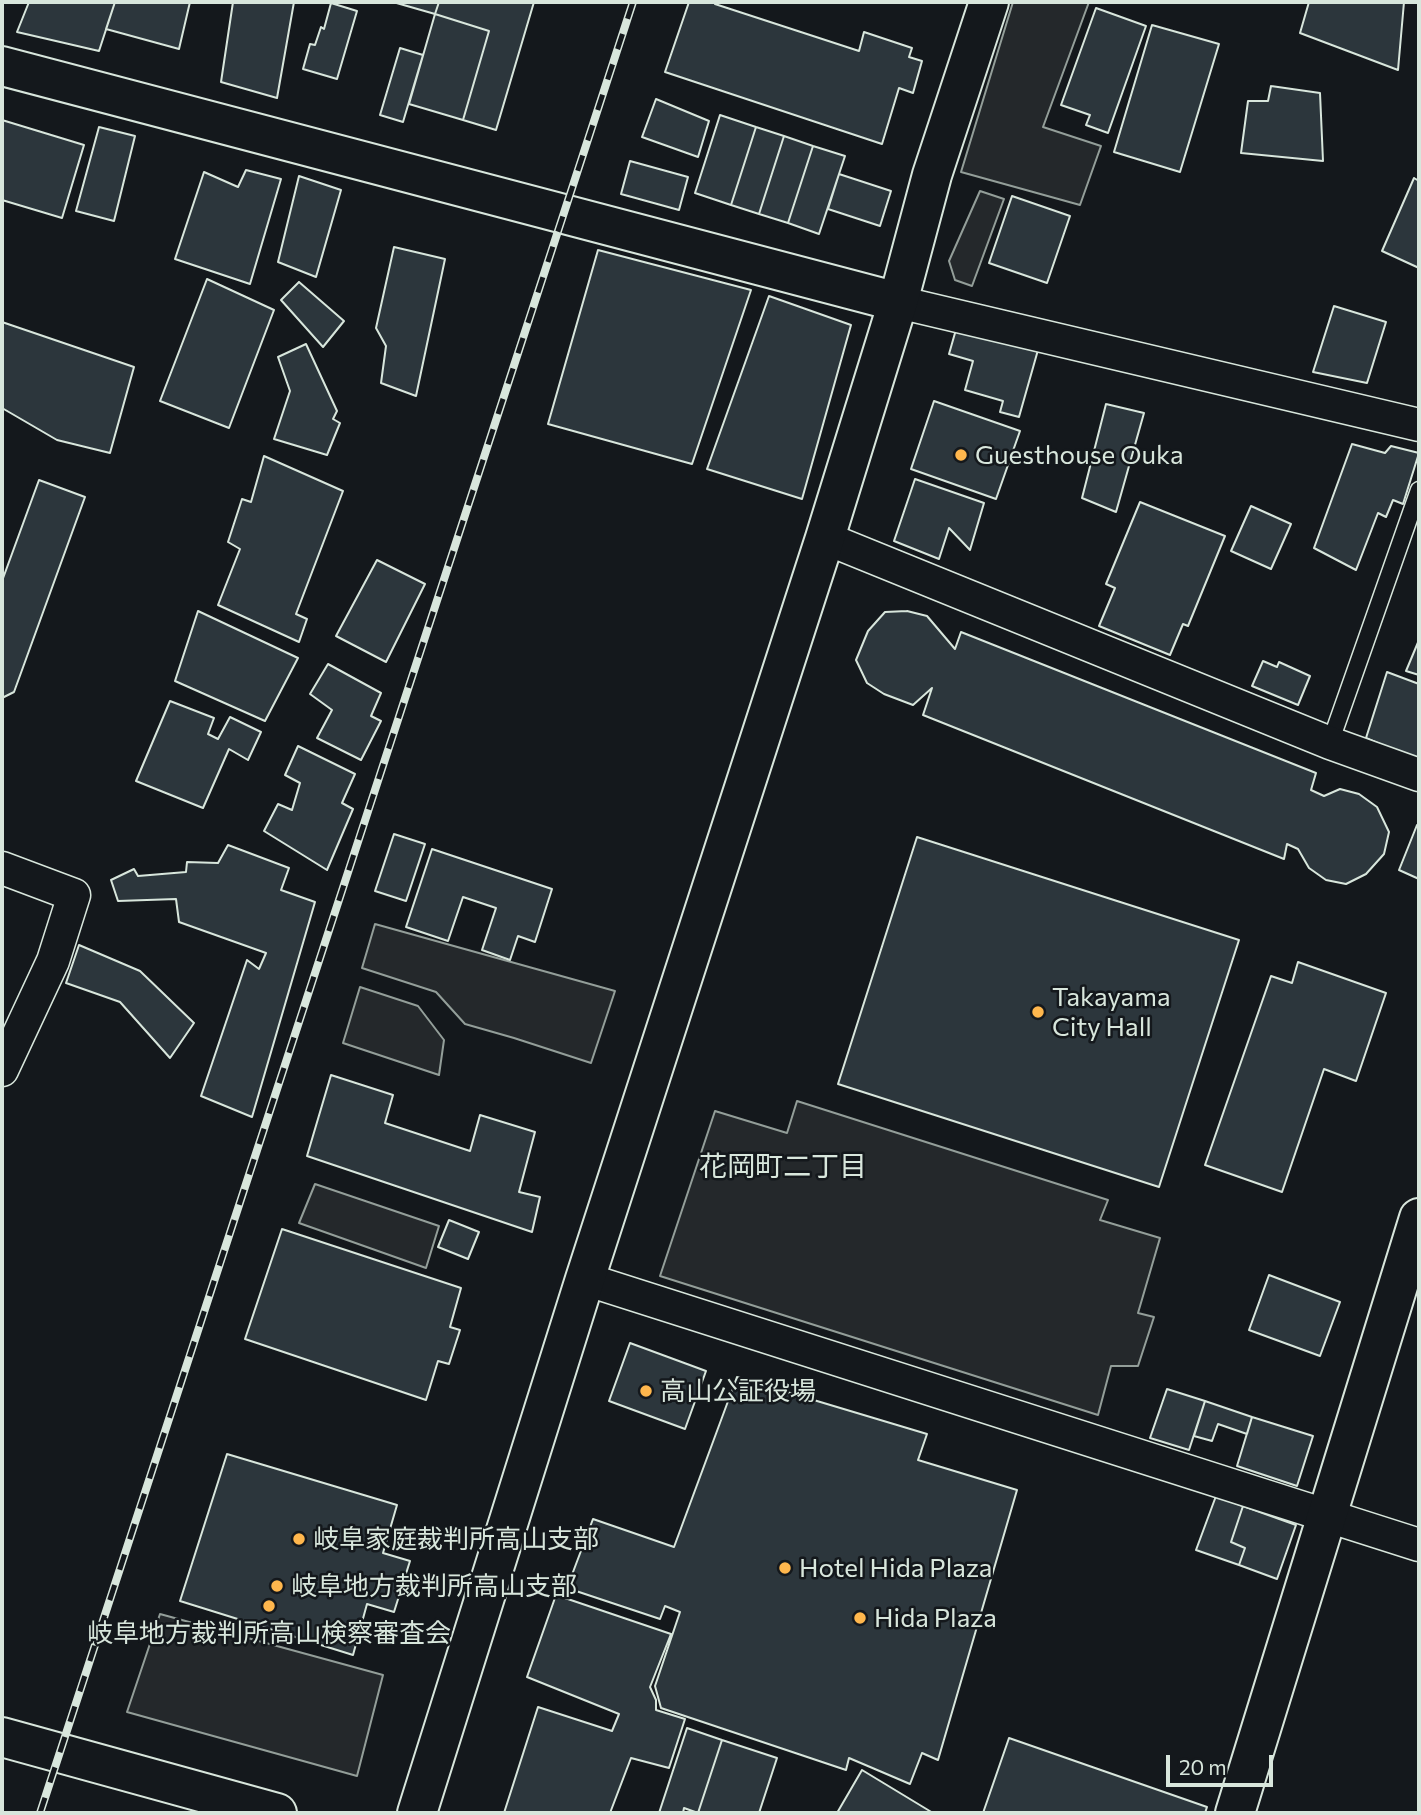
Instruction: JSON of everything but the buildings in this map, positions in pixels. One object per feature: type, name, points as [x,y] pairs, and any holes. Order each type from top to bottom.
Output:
[{"type":"street","points":[[418,1813],[585,1279],[825,538],[898,302],[932,175],[989,2]]},
{"type":"street","points":[[2,66],[898,302],[1419,425]]},
{"type":"street","points":[[825,538],[1331,743],[1419,775]]},
{"type":"street","points":[[2,868],[74,895],[53,961],[2,1070]]},
{"type":"street","points":[[1235,1813],[1419,1218]]},
{"type":"street","points":[[585,1279],[1419,1545]]},
{"type":"street","points":[[2,1737],[277,1813]]},
{"type":"lane","points":[[1331,743],[1419,490]]},
{"type":"shaded area","points":[[1013,2],[1089,2],[1043,127],[1101,146],[1080,205],[961,172]]},
{"type":"shaded area","points":[[980,191],[1004,199],[972,286],[955,280],[949,261]]},
{"type":"shaded area","points":[[375,924],[615,991],[591,1063],[465,1024],[436,992],[362,968]]},
{"type":"shaded area","points":[[360,987],[418,1006],[444,1040],[439,1075],[343,1043]]},
{"type":"shaded area","points":[[797,1101],[1108,1200],[1100,1220],[1160,1238],[1138,1313],[1154,1317],[1138,1366],[1111,1366],[1098,1415],[660,1276],[715,1111],[787,1133]]},
{"type":"shaded area","points":[[315,1184],[439,1226],[426,1268],[299,1223]]},
{"type":"shaded area","points":[[160,1614],[383,1675],[357,1776],[127,1712]]},
{"type":"railway","points":[[40,1813],[633,2]]},
{"type":"place","name":"Guesthouse Ouka","points":[[961,455]]},
{"type":"place","name":"Takayama City Hall","points":[[1038,1012]]},
{"type":"place","name":"高山公証役場","points":[[646,1391]]},
{"type":"place","name":"岐阜家庭裁判所高山支部","points":[[299,1539]]},
{"type":"place","name":"Hotel Hida Plaza","points":[[785,1568]]},
{"type":"place","name":"岐阜地方裁判所高山支部","points":[[277,1586]]},
{"type":"place","name":"岐阜地方裁判所高山検察審査会","points":[[269,1606]]},
{"type":"place","name":"Hida Plaza","points":[[860,1618]]},
{"type":"district","name":"花岡町二丁目","points":[[783,1167]]}]
